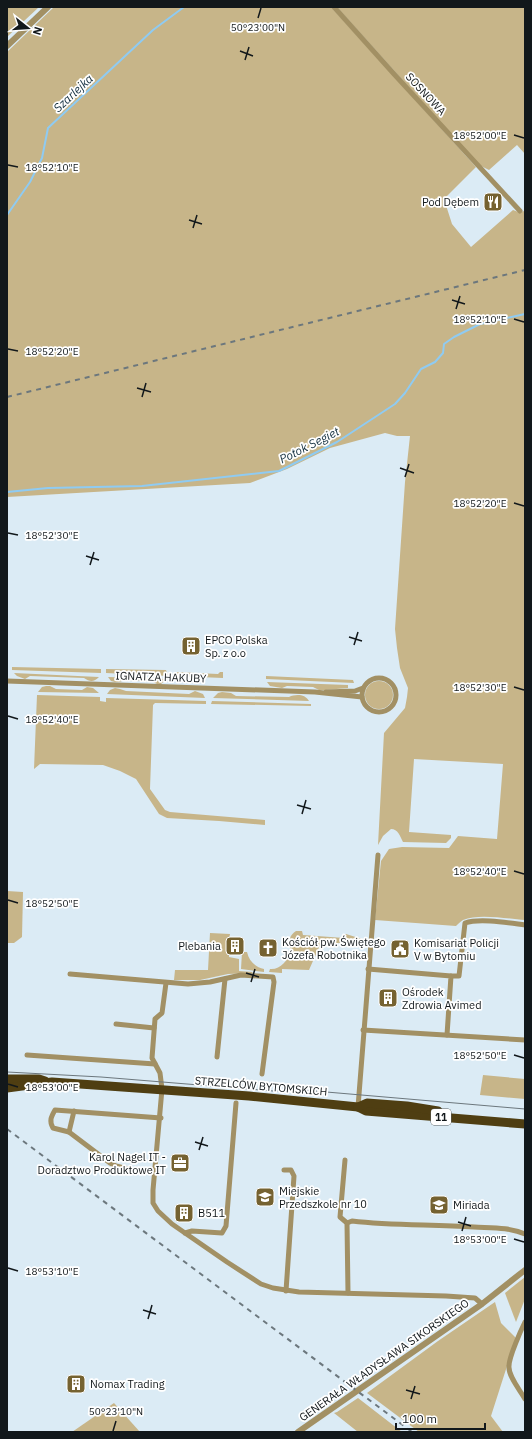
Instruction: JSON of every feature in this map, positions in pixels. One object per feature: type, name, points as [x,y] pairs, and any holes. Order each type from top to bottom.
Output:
[{"type":"highway","name":"11","points":[[7,1079],[39,1079],[52,1082]]},
{"type":"highway","name":"STRZELCÓW BYTOMSKICH","points":[[7,1088],[52,1082],[249,1096],[358,1107],[366,1110],[525,1124]]},
{"type":"highway","name":"STRZELCÓW BYTOMSKICH","points":[[358,1107],[371,1103],[407,1106],[433,1111],[525,1119]]},
{"type":"street","points":[[7,46],[48,7]]},
{"type":"street","name":"SOSNOWA","points":[[334,7],[520,211]]},
{"type":"street","points":[[378,678],[385,678],[392,684],[396,697],[392,706],[387,710],[380,712],[368,709],[362,698],[363,688],[366,683],[372,679],[378,678]]},
{"type":"street","name":"IGNATZA HAKUBY","points":[[7,681],[315,692],[355,690],[363,688]]},
{"type":"street","name":"IGNATZA HAKUBY","points":[[315,692],[362,698]]},
{"type":"street","points":[[358,1107],[364,1012],[378,855]]},
{"type":"street","points":[[368,969],[459,976],[465,923],[470,921],[525,925]]},
{"type":"street","name":"STRZELCÓW BYTOMSKICH","points":[[70,974],[188,984],[210,982],[241,975],[273,977],[274,982],[262,1074]]},
{"type":"street","points":[[447,1035],[451,976]]},
{"type":"street","points":[[218,1057],[225,979]]},
{"type":"street","points":[[166,983],[162,1012],[155,1018],[152,1058],[161,1078],[162,1090],[161,1118],[153,1203],[158,1211],[185,1233],[261,1284],[286,1291],[348,1293],[347,1223],[340,1216],[345,1160]]},
{"type":"street","points":[[116,1024],[154,1028]]},
{"type":"street","points":[[363,1030],[525,1040]]},
{"type":"street","points":[[27,1055],[155,1064]]},
{"type":"street","name":"STRZELCÓW BYTOMSKICH","points":[[185,1233],[192,1231],[222,1233],[226,1226],[236,1103]]},
{"type":"street","points":[[155,1172],[128,1169],[110,1163],[69,1132],[53,1128],[50,1124],[51,1116],[55,1110],[161,1118]]},
{"type":"street","points":[[69,1132],[74,1111]]},
{"type":"street","points":[[284,1170],[291,1170],[294,1176],[286,1291]]},
{"type":"street","points":[[347,1223],[352,1221],[392,1225],[494,1228],[515,1230],[525,1234]]},
{"type":"street","name":"GENERAŁA WŁADYSŁAWA SIKORSKIEGO","points":[[298,1432],[482,1304],[525,1270]]},
{"type":"street","name":"GENERAŁA WŁADYSŁAWA SIKORSKIEGO","points":[[348,1293],[474,1298],[482,1304]]},
{"type":"street","points":[[525,1322],[523,1333],[508,1366],[511,1375],[525,1399]]},
{"type":"shaded area","points":[[7,7],[39,7],[7,37]]},
{"type":"shaded area","points":[[54,7],[331,7],[476,167],[444,199],[452,224],[471,247],[513,210],[521,213],[525,210],[525,920],[477,917],[463,920],[456,926],[375,920],[381,861],[389,849],[402,847],[449,848],[458,836],[497,839],[503,764],[414,759],[409,832],[451,835],[451,838],[446,843],[403,842],[400,835],[391,829],[383,836],[378,845],[384,733],[405,708],[408,688],[400,668],[395,629],[405,482],[410,436],[397,436],[385,433],[330,448],[287,469],[250,483],[7,497],[7,52]]},
{"type":"shaded area","points":[[337,7],[525,7],[525,154],[517,145],[489,170],[479,165]]},
{"type":"shaded area","points":[[12,667],[101,669],[101,673],[12,670]]},
{"type":"shaded area","points":[[106,669],[166,670],[168,676],[106,673]]},
{"type":"shaded area","points":[[175,672],[218,674],[223,672],[223,678],[176,676]]},
{"type":"shaded area","points":[[14,673],[99,677],[92,681],[84,678],[30,676],[25,679]]},
{"type":"shaded area","points":[[266,676],[353,680],[354,683],[266,679]]},
{"type":"shaded area","points":[[108,677],[167,679],[161,684],[157,684],[151,681],[125,680],[115,682],[111,681]]},
{"type":"shaded area","points":[[379,681],[389,685],[393,695],[389,705],[379,709],[369,705],[365,695],[369,685]]},
{"type":"shaded area","points":[[267,682],[348,685],[348,688],[319,690],[313,687],[287,686],[282,688],[270,686]]},
{"type":"shaded area","points":[[46,686],[56,689],[82,690],[87,687],[93,688],[99,693],[38,692],[42,687]]},
{"type":"shaded area","points":[[115,688],[126,691],[189,694],[195,691],[203,694],[205,698],[107,694],[110,690]]},
{"type":"shaded area","points":[[218,693],[231,693],[236,696],[289,697],[300,695],[309,701],[213,698]]},
{"type":"shaded area","points":[[37,695],[100,697],[100,701],[106,702],[106,698],[206,701],[206,704],[155,703],[153,705],[150,789],[165,810],[170,812],[265,820],[265,825],[167,818],[159,814],[136,779],[103,765],[40,764],[34,769]]},
{"type":"shaded area","points":[[212,701],[311,704],[311,706],[211,704]]},
{"type":"shaded area","points":[[7,891],[23,892],[22,937],[14,943],[7,943]]},
{"type":"shaded area","points":[[296,931],[302,931],[303,935],[344,938],[346,934],[365,940],[320,945],[309,970],[282,969],[282,973],[269,972],[270,969],[277,968],[283,964],[289,955],[290,938]]},
{"type":"shaded area","points":[[210,933],[230,934],[229,939],[226,939],[226,944],[228,944],[227,955],[229,955],[229,957],[239,959],[239,971],[253,972],[228,974],[200,980],[174,980],[175,970],[208,970]]},
{"type":"shaded area","points":[[242,952],[247,952],[251,961],[258,967],[264,969],[264,972],[241,969]]},
{"type":"shaded area","points":[[483,1075],[525,1079],[525,1099],[480,1095]]},
{"type":"shaded area","points":[[525,1277],[525,1299],[516,1322],[505,1293]]},
{"type":"shaded area","points":[[495,1302],[501,1323],[516,1338],[491,1416],[503,1432],[419,1432],[367,1393],[438,1341]]},
{"type":"shaded area","points":[[358,1398],[402,1432],[358,1432],[334,1413]]},
{"type":"shaded area","points":[[114,1403],[140,1432],[72,1432]]},
{"type":"waterway","name":"Szarlejka","points":[[7,215],[30,182],[42,158],[48,128],[153,30],[184,7]]},
{"type":"waterway","name":"Potok Segiet","points":[[7,492],[48,488],[142,486],[279,471],[337,442],[395,404],[405,393],[421,369],[435,362],[443,353],[444,344],[454,337],[480,324],[525,314]]},
{"type":"tram line","points":[[7,1072],[101,1077],[273,1091],[303,1090],[525,1109]]},
{"type":"railway","points":[[7,397],[525,270]]},
{"type":"railway","points":[[7,1129],[412,1432]]},
{"type":"place","name":"Pod Dębem","points":[[493,202]]},
{"type":"place","name":"EPCO Polska Sp. z o.o","points":[[191,646]]},
{"type":"place","name":"Plebania","points":[[235,946]]},
{"type":"place","name":"Kościół pw. Świętego Józefa Robotnika","points":[[268,948]]},
{"type":"place","name":"Komisariat Policji V w Bytomiu","points":[[400,949]]},
{"type":"place","name":"Ośrodek Zdrowia Avimed","points":[[388,998]]},
{"type":"place","name":"Karol Nagel IT - Doradztwo Produktowe IT","points":[[180,1163]]},
{"type":"place","name":"Miejskie Przedszkole nr 10","points":[[265,1197]]},
{"type":"place","name":"Miriada","points":[[439,1205]]},
{"type":"place","name":"B511","points":[[184,1213]]},
{"type":"place","name":"Nomax Trading","points":[[76,1384]]}]
